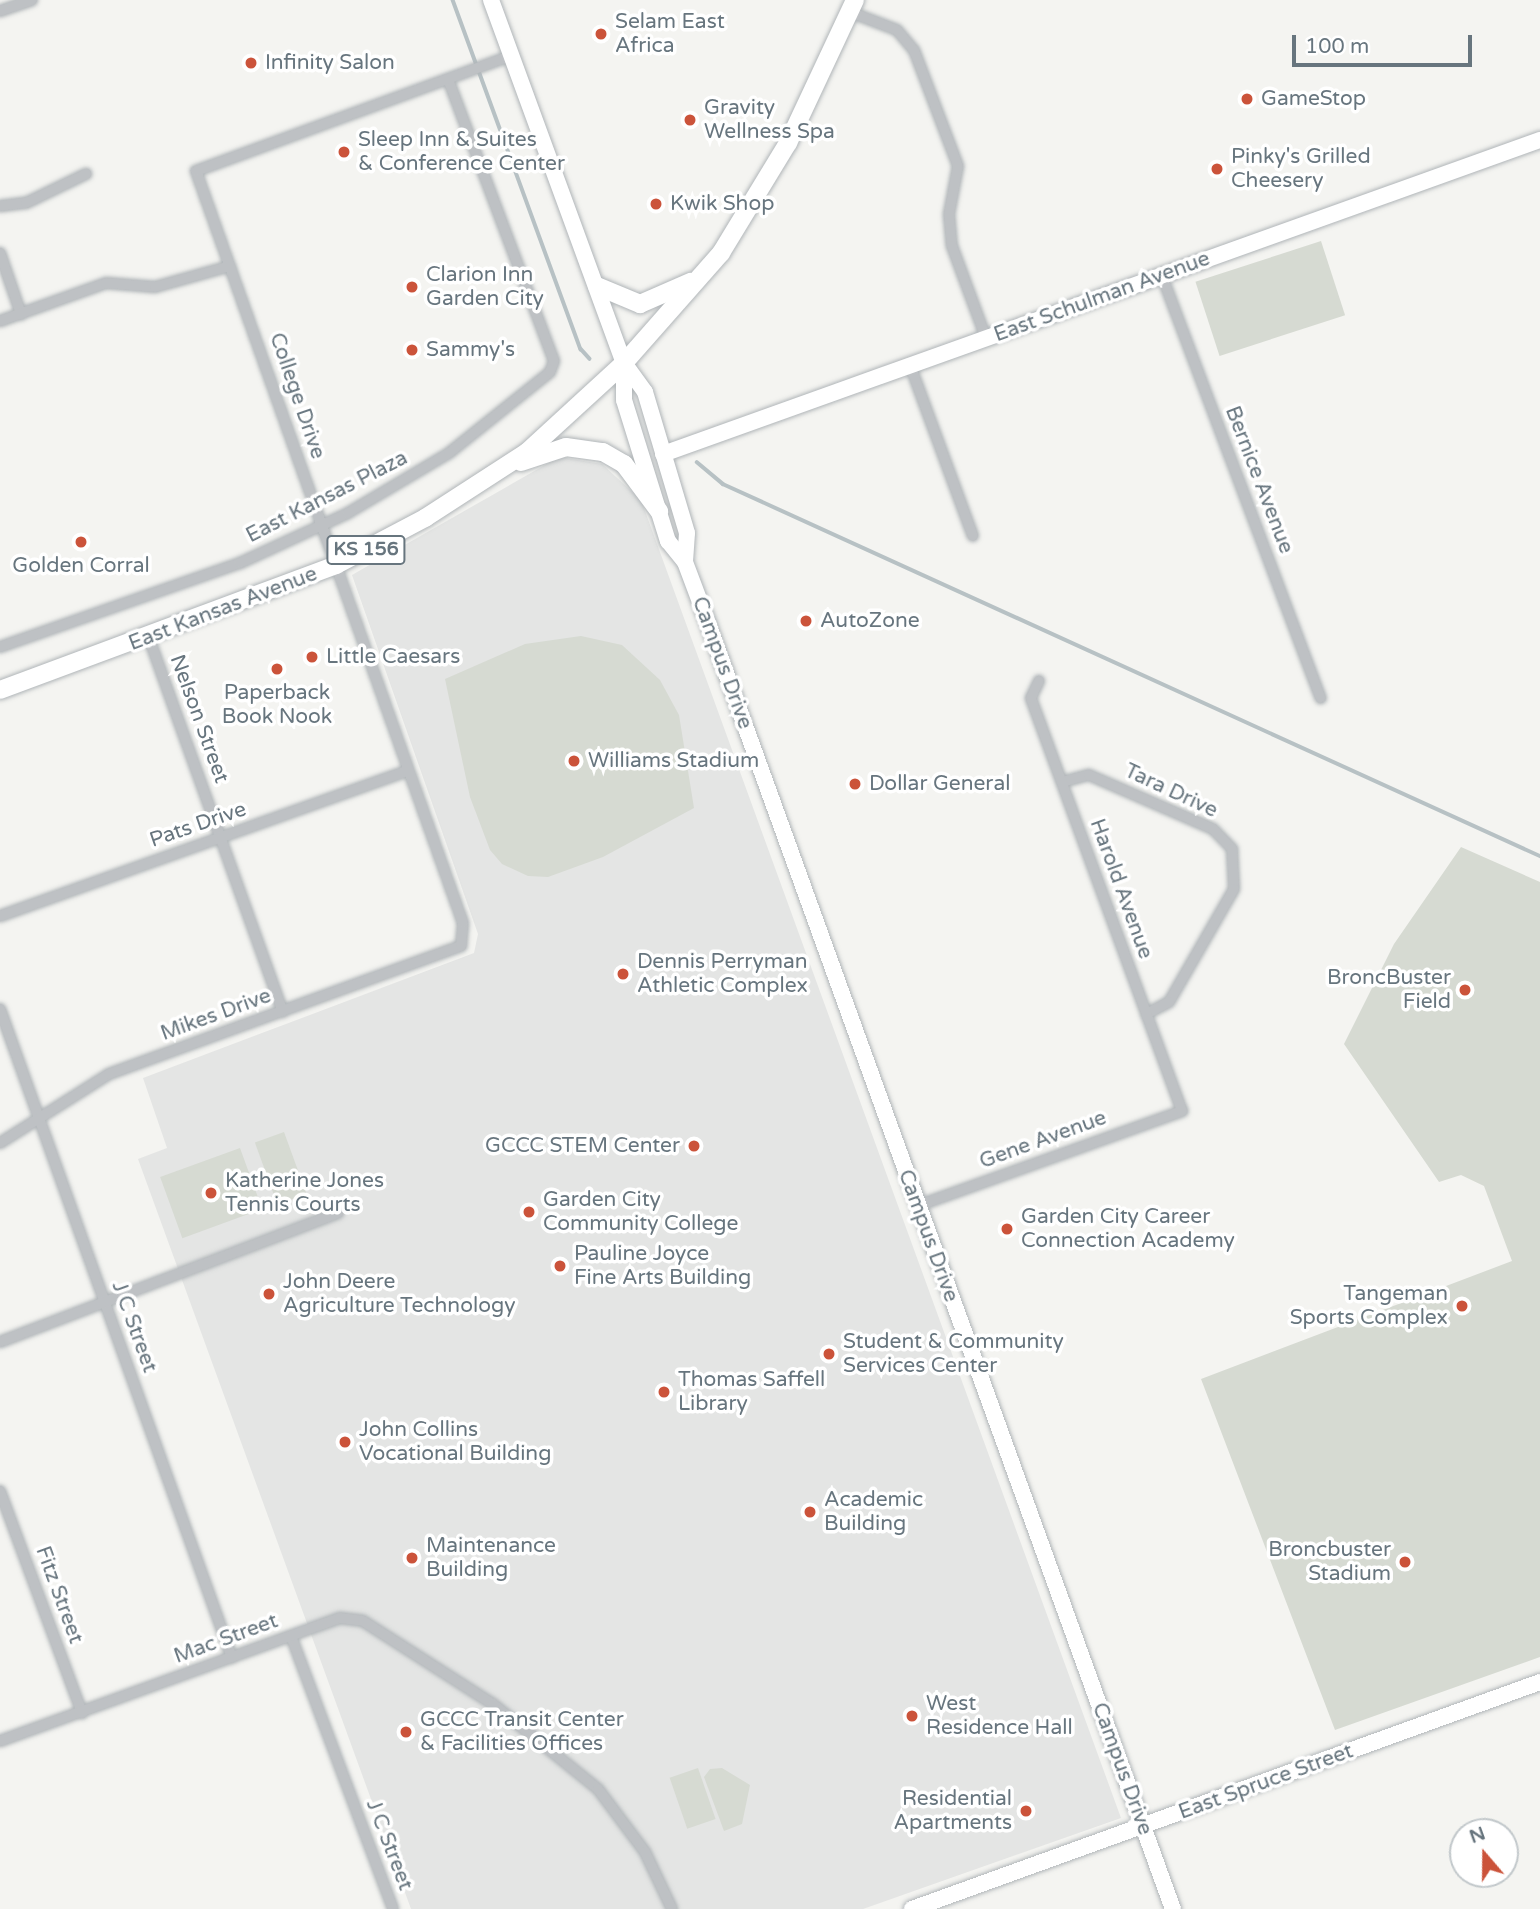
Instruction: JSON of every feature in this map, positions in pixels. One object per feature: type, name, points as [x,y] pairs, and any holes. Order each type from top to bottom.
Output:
[{"type":"main road","name":"Campus Drive","points":[[491,0],[503,59],[597,286],[624,363],[645,392],[687,533],[685,562]]},
{"type":"main road","name":"East Kansas Avenue","points":[[0,690],[149,638],[336,565],[501,469],[624,363],[702,275],[788,143],[852,6]]},
{"type":"main road","name":"East Schulman Avenue","points":[[663,454],[1540,140]]},
{"type":"main road","points":[[597,286],[640,304],[702,275]]},
{"type":"main road","name":"Campus Drive","points":[[624,363],[624,400],[668,541],[685,562],[1173,1909]]},
{"type":"main road","points":[[501,469],[566,447],[603,452],[624,464],[659,511]]},
{"type":"main road","name":"East Spruce Street","points":[[912,1909],[1540,1682]]},
{"type":"street","points":[[0,11],[32,0]]},
{"type":"street","points":[[852,6],[897,30],[914,50],[958,166],[949,214],[951,246],[986,338]]},
{"type":"street","name":"College Drive","points":[[458,949],[465,936],[463,923],[196,171],[503,59]]},
{"type":"street","name":"East Kansas Plaza","points":[[0,647],[240,563],[322,525],[449,453],[520,400],[554,361],[448,79]]},
{"type":"street","points":[[0,206],[26,203],[86,174]]},
{"type":"street","points":[[0,253],[21,314]]},
{"type":"street","points":[[0,321],[106,283],[155,287],[230,266]]},
{"type":"street","name":"Bernice Avenue","points":[[1161,276],[1321,698]]},
{"type":"street","points":[[910,365],[973,536]]},
{"type":"street","name":"Nelson Street","points":[[149,638],[283,1012]]},
{"type":"street","name":"Harold Avenue","points":[[1039,681],[1031,698],[1182,1111]]},
{"type":"street","name":"Pats Drive","points":[[0,916],[408,771]]},
{"type":"street","name":"Tara Drive","points":[[1062,782],[1089,775],[1213,829],[1232,849],[1234,888],[1168,1002],[1146,1014]]},
{"type":"street","name":"Mikes Drive","points":[[0,1143],[108,1074],[458,949]]},
{"type":"street","name":"J C Street","points":[[0,1009],[232,1658]]},
{"type":"street","name":"Gene Avenue","points":[[917,1206],[1182,1111]]},
{"type":"street","points":[[0,1342],[338,1213]]},
{"type":"street","name":"Fitz Street","points":[[0,1491],[82,1713]]},
{"type":"street","name":"Mac Street","points":[[0,1741],[340,1618],[363,1622],[456,1682],[598,1789],[645,1852],[673,1909]]},
{"type":"street","name":"J C Street","points":[[291,1636],[393,1909]]},
{"type":"shaded area","points":[[1321,241],[1345,315],[1220,356],[1195,282]]},
{"type":"shaded area","name":"Garden City Community College","points":[[559,457],[602,464],[641,500],[1121,1818],[863,1909],[411,1909],[138,1159],[167,1148],[143,1078],[474,953],[478,934],[352,575]]},
{"type":"shaded area","name":"Williams Stadium","points":[[581,636],[622,645],[660,680],[679,715],[694,808],[603,857],[548,877],[528,876],[502,864],[490,850],[470,797],[445,679],[525,644]]},
{"type":"shaded area","name":"Tangeman Sports Complex","points":[[1461,847],[1540,882],[1540,1657],[1335,1730],[1201,1379],[1512,1261],[1484,1186],[1461,1175],[1439,1182],[1344,1044],[1394,944]]},
{"type":"shaded area","points":[[284,1132],[307,1194],[277,1205],[255,1143]]},
{"type":"shaded area","name":"Katherine Jones Tennis Courts","points":[[240,1148],[262,1209],[182,1238],[160,1177]]},
{"type":"shaded area","points":[[698,1768],[716,1819],[687,1829],[670,1778]]},
{"type":"shaded area","points":[[722,1768],[750,1785],[742,1824],[724,1831],[704,1777],[710,1769]]},
{"type":"waterway","points":[[453,0],[581,349],[590,359]]},
{"type":"waterway","points":[[697,462],[723,484],[1540,856]]},
{"type":"place","name":"Selam East Africa","points":[[601,34]]},
{"type":"place","name":"Infinity Salon","points":[[251,63]]},
{"type":"place","name":"GameStop","points":[[1247,99]]},
{"type":"place","name":"Gravity Wellness Spa","points":[[690,120]]},
{"type":"place","name":"Sleep Inn & Suites & Conference Center","points":[[344,152]]},
{"type":"place","name":"Pinky's Grilled Cheesery","points":[[1217,169]]},
{"type":"place","name":"Kwik Shop","points":[[656,204]]},
{"type":"place","name":"Clarion Inn Garden City","points":[[412,287]]},
{"type":"place","name":"Sammy's","points":[[412,350]]},
{"type":"place","name":"Golden Corral","points":[[81,542]]},
{"type":"place","name":"AutoZone","points":[[806,621]]},
{"type":"place","name":"Little Caesars","points":[[312,657]]},
{"type":"place","name":"Paperback Book Nook","points":[[277,669]]},
{"type":"place","name":"Williams Stadium","points":[[574,761]]},
{"type":"place","name":"Dollar General","points":[[855,784]]},
{"type":"place","name":"Dennis Perryman Athletic Complex","points":[[623,974]]},
{"type":"place","name":"BroncBuster Field","points":[[1465,990]]},
{"type":"place","name":"GCCC STEM Center","points":[[694,1146]]},
{"type":"place","name":"Katherine Jones Tennis Courts","points":[[211,1193]]},
{"type":"place","name":"Garden City Community College","points":[[529,1212]]},
{"type":"place","name":"Garden City Career Connection Academy","points":[[1007,1229]]},
{"type":"place","name":"Pauline Joyce Fine Arts Building","points":[[560,1266]]},
{"type":"place","name":"John Deere Agriculture Technology","points":[[269,1294]]},
{"type":"place","name":"Tangeman Sports Complex","points":[[1462,1306]]},
{"type":"place","name":"Student & Community Services Center","points":[[829,1354]]},
{"type":"place","name":"Thomas Saffell Library","points":[[664,1392]]},
{"type":"place","name":"John Collins Vocational Building","points":[[345,1442]]},
{"type":"place","name":"Academic Building","points":[[810,1512]]},
{"type":"place","name":"Maintenance Building","points":[[412,1558]]},
{"type":"place","name":"Broncbuster Stadium","points":[[1405,1562]]},
{"type":"place","name":"West Residence Hall","points":[[912,1716]]},
{"type":"place","name":"GCCC Transit Center & Facilities Offices","points":[[406,1732]]},
{"type":"place","name":"Residential Apartments","points":[[1026,1811]]}]
